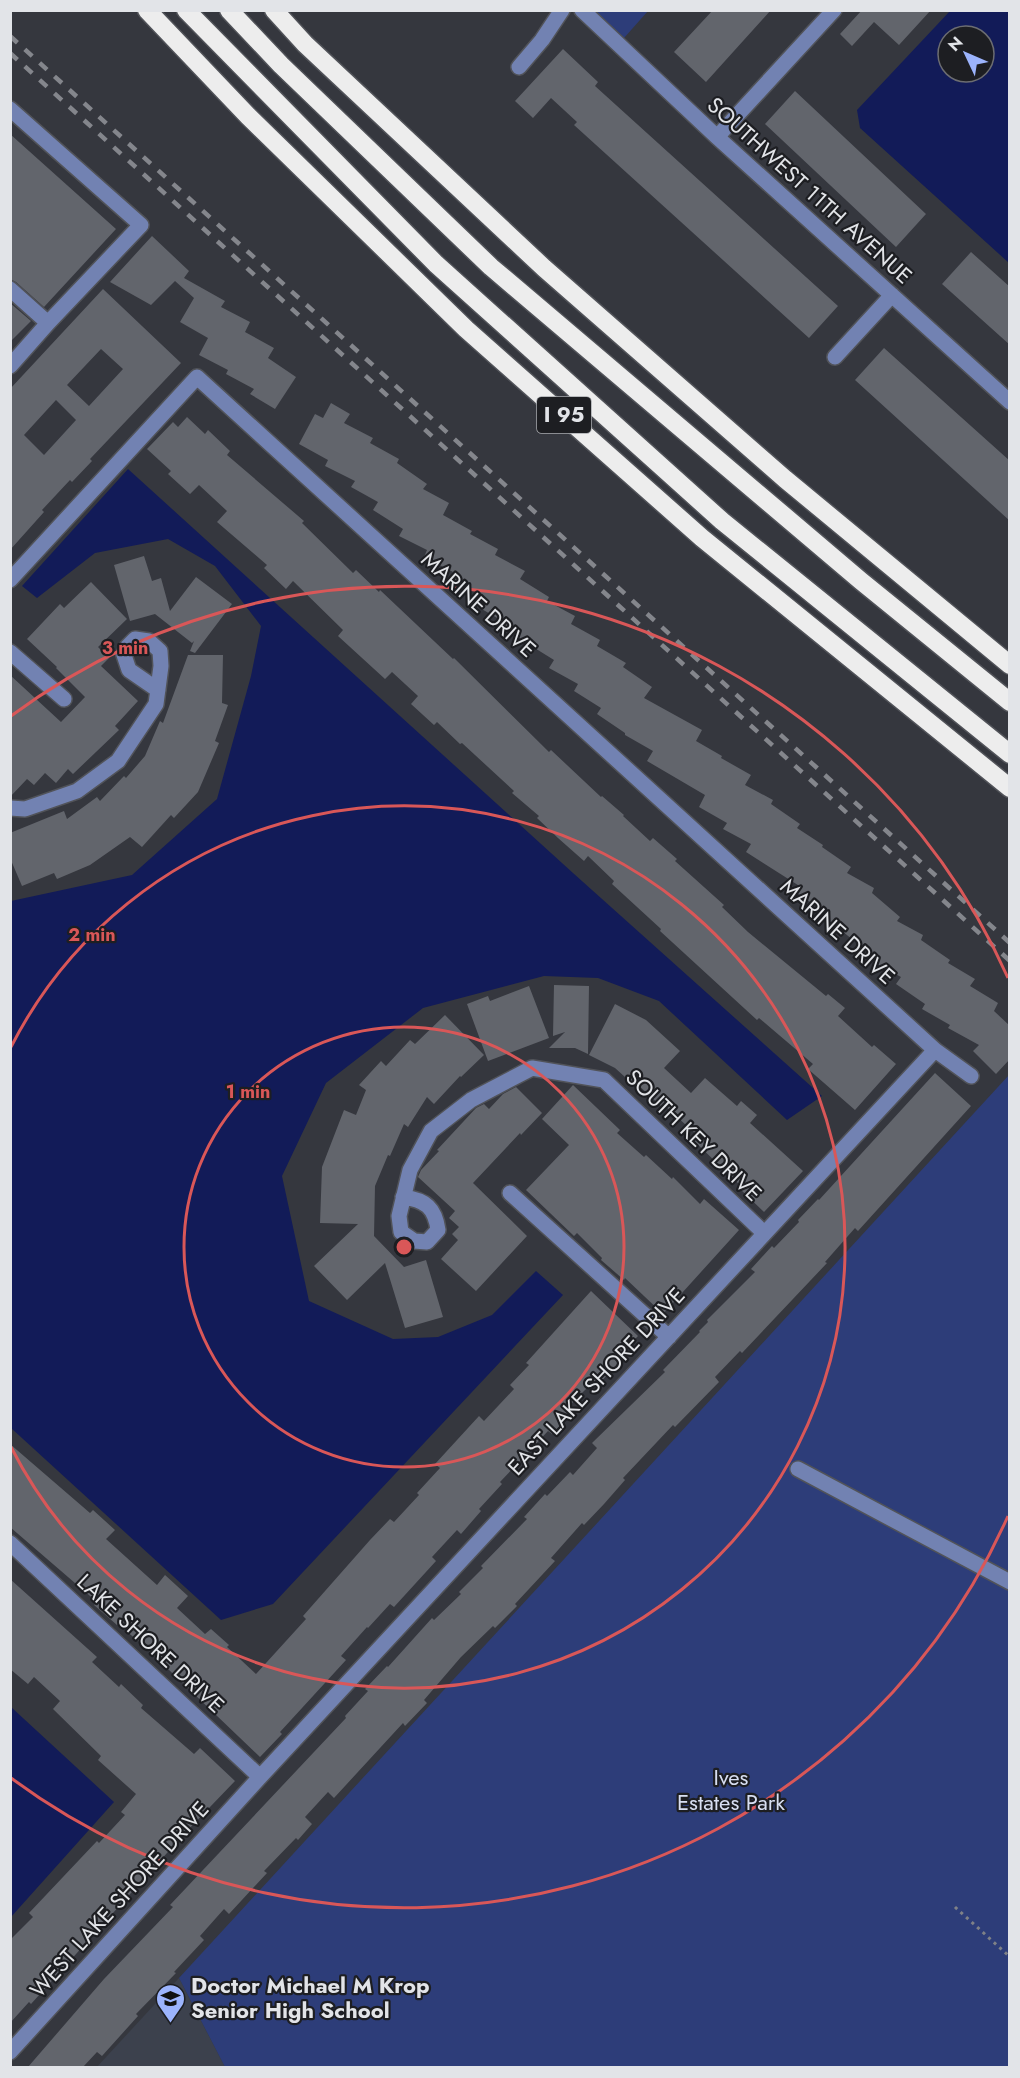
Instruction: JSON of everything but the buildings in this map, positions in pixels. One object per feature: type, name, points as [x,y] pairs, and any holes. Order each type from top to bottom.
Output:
[{"type":"highway","name":"I 95","points":[[147,10],[248,116],[466,329],[702,538],[1010,788]]},
{"type":"highway","points":[[186,10],[436,264],[722,521],[1010,754]]},
{"type":"highway","points":[[229,10],[281,65],[491,267],[861,581],[1010,702]]},
{"type":"highway","points":[[274,10],[314,52],[544,268],[785,479],[1010,665]]},
{"type":"street","points":[[519,67],[542,40],[562,10]]},
{"type":"street","name":"SOUTHWEST 11TH AVENUE","points":[[582,10],[1010,402]]},
{"type":"street","points":[[717,136],[834,10]]},
{"type":"street","points":[[10,109],[141,225],[10,366]]},
{"type":"street","points":[[10,290],[48,323]]},
{"type":"street","points":[[835,357],[892,295]]},
{"type":"street","name":"MARINE DRIVE","points":[[10,580],[196,377],[935,1050]]},
{"type":"street","points":[[10,652],[64,699]]},
{"type":"street","points":[[10,808],[25,809],[77,791],[118,761],[156,704],[158,690]]},
{"type":"street","points":[[935,1050],[971,1077]]},
{"type":"street","name":"EAST LAKE SHORE DRIVE","points":[[260,1777],[669,1337],[763,1232],[935,1050]]},
{"type":"street","name":"SOUTH KEY DRIVE","points":[[403,1197],[410,1170],[431,1131],[471,1100],[532,1068],[604,1080],[763,1232]]},
{"type":"street","points":[[510,1193],[669,1337]]},
{"type":"street","points":[[798,1469],[1010,1582]]},
{"type":"street","name":"LAKE SHORE DRIVE","points":[[10,1543],[260,1777]]},
{"type":"street","name":"WEST LAKE SHORE DRIVE","points":[[10,2052],[260,1777]]},
{"type":"path","points":[[955,1907],[1010,1957]]},
{"type":"shaded area","points":[[950,11],[1009,11],[1009,263],[860,128],[857,110],[936,26],[936,84],[996,84],[996,24],[938,24]]},
{"type":"shaded area","points":[[128,469],[822,1096],[787,1120],[659,1001],[598,978],[544,976],[423,1008],[326,1083],[282,1176],[309,1301],[393,1339],[438,1337],[492,1315],[536,1271],[563,1295],[273,1604],[221,1620],[11,1428],[11,901],[132,875],[217,799],[251,676],[261,626],[215,566],[168,539],[95,553],[37,598],[22,586]]},
{"type":"shaded area","points":[[11,1707],[114,1802],[11,1917]]},
{"type":"shaded area","name":"Doctor Michael M Krop Senior High School","points":[[179,1978],[225,2067],[96,2068]]},
{"type":"green space","points":[[595,11],[648,11],[624,38]]},
{"type":"green space","name":"Ives Estates Park","points":[[1009,1075],[1009,2067],[225,2067],[179,1978]]},
{"type":"railway","points":[[10,36],[1010,943]]},
{"type":"railway","points":[[10,53],[1010,961]]},
{"type":"place","name":"Doctor Michael M Krop Senior High School","points":[[170,2024]]}]
